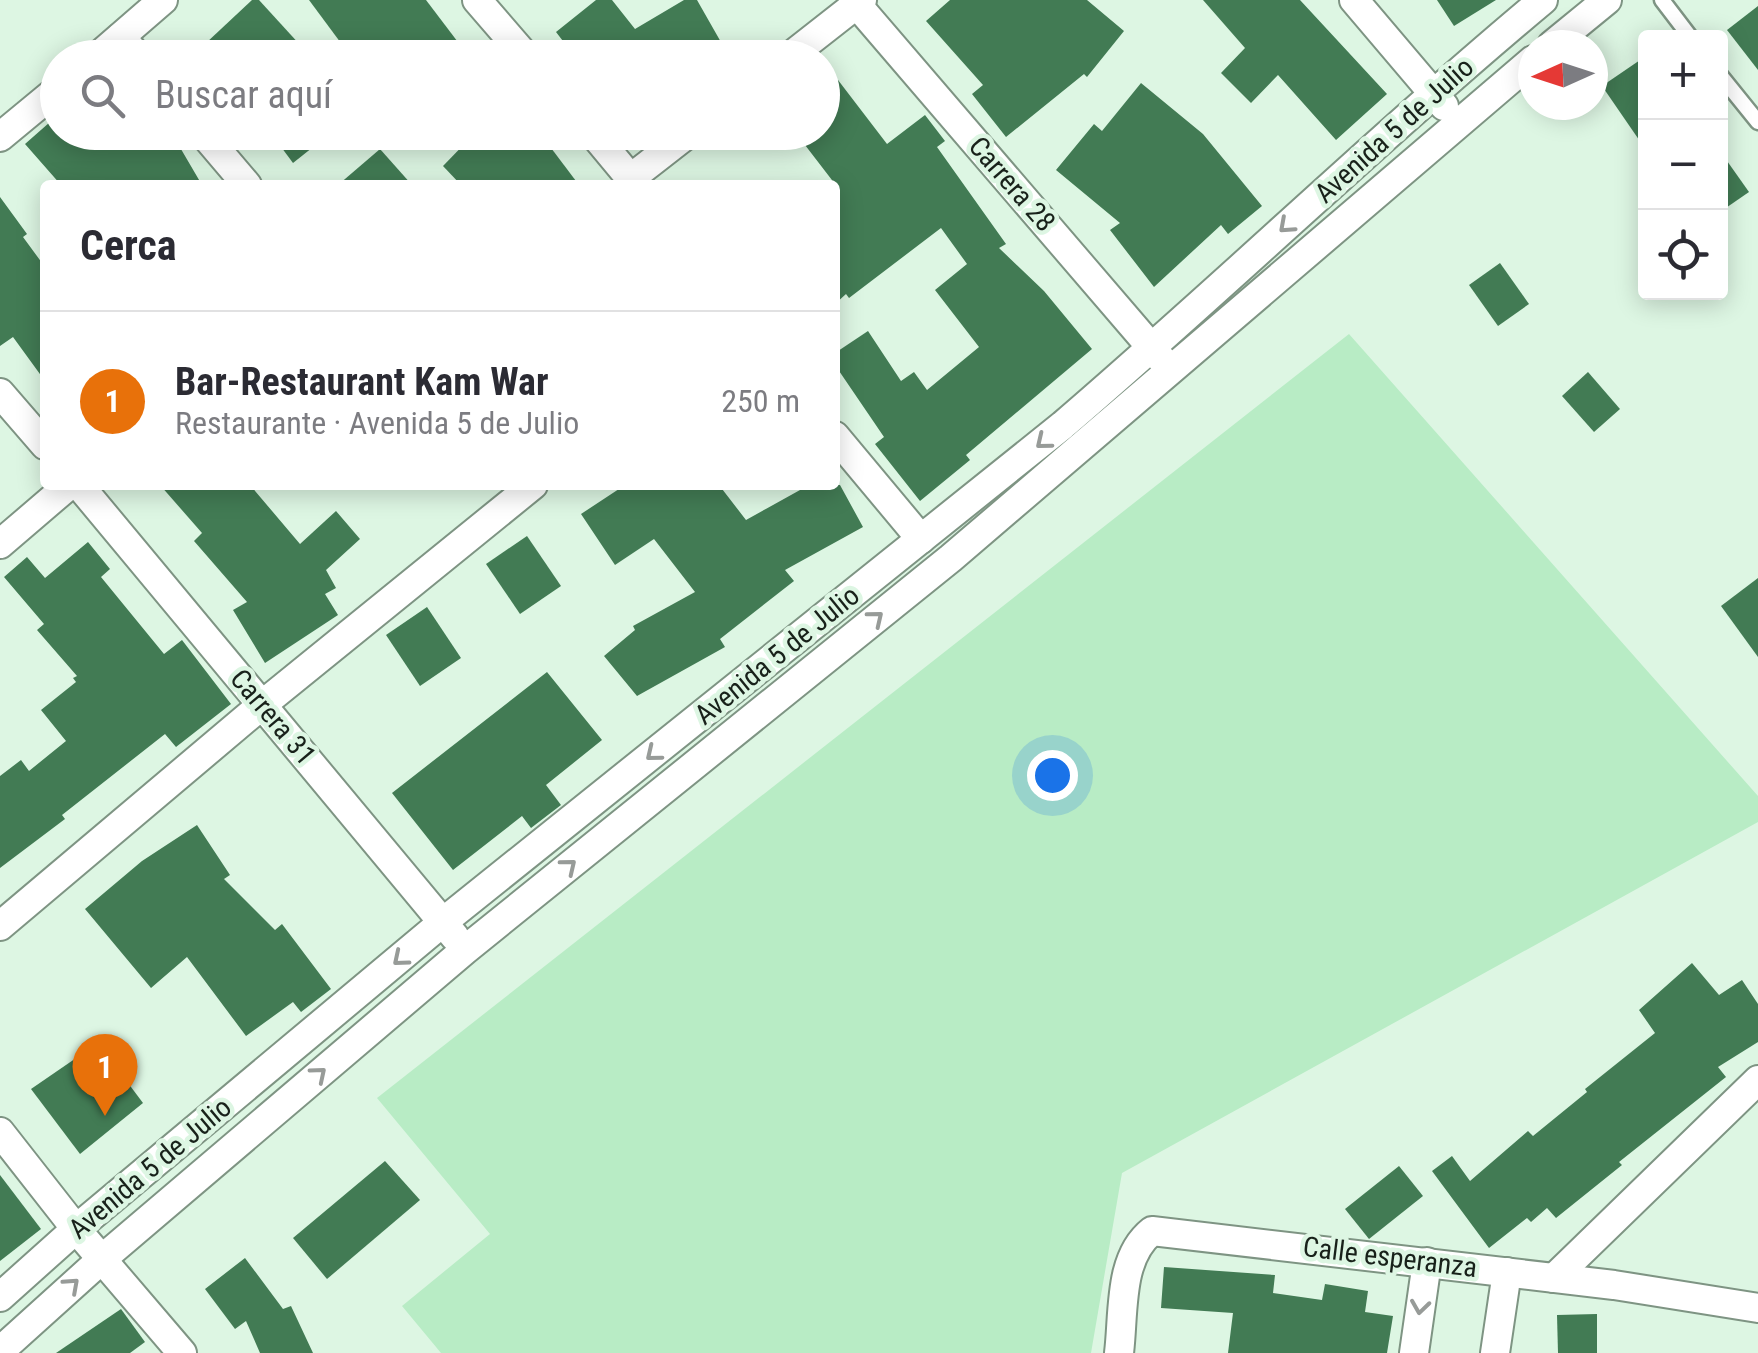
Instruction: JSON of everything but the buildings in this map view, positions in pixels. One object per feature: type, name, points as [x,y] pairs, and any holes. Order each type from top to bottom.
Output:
[{"type":"street","points":[[135,40],[162,0]]},
{"type":"street","points":[[477,0],[511,40]]},
{"type":"street","points":[[1354,0],[1434,92],[1456,124]]},
{"type":"street","name":"Avenida 5 de Julio","points":[[0,1351],[102,1259],[466,950],[951,558],[1434,92],[1543,0]]},
{"type":"street","points":[[1570,30],[1607,0]]},
{"type":"street","points":[[810,40],[858,2]]},
{"type":"street","name":"Carrera 28","points":[[858,2],[1161,359]]},
{"type":"street","name":"Avenida 5 de Julio","points":[[0,1297],[444,922],[921,539],[1161,359],[1518,72]]},
{"type":"street","points":[[0,138],[40,104]]},
{"type":"street","points":[[217,150],[243,180]]},
{"type":"street","points":[[607,150],[632,180]]},
{"type":"street","points":[[636,180],[670,150]]},
{"type":"street","points":[[0,393],[40,440]]},
{"type":"street","points":[[840,442],[921,539]]},
{"type":"street","points":[[0,544],[63,490]]},
{"type":"street","name":"Carrera 31","points":[[83,490],[466,950]]},
{"type":"street","points":[[0,926],[516,490]]},
{"type":"street","points":[[796,639],[820,664]]},
{"type":"street","points":[[1554,1278],[1758,1080]]},
{"type":"street","points":[[0,1132],[182,1353]]},
{"type":"street","name":"Calle esperanza","points":[[1119,1353],[1130,1260],[1137,1243],[1152,1231],[1507,1272],[1758,1308]]},
{"type":"street","points":[[1414,1353],[1427,1262]]},
{"type":"street","points":[[1496,1353],[1507,1272]]},
{"type":"lane","points":[[1662,0],[1685,30]]},
{"type":"lane","points":[[1728,84],[1758,122]]},
{"type":"green space","points":[[1349,334],[1758,796],[1758,822],[1122,1173],[1091,1353],[441,1353],[402,1306],[490,1234],[377,1098]]},
{"type":"place","name":"Bar-Restaurant Kam War","points":[[105,1116]]}]
